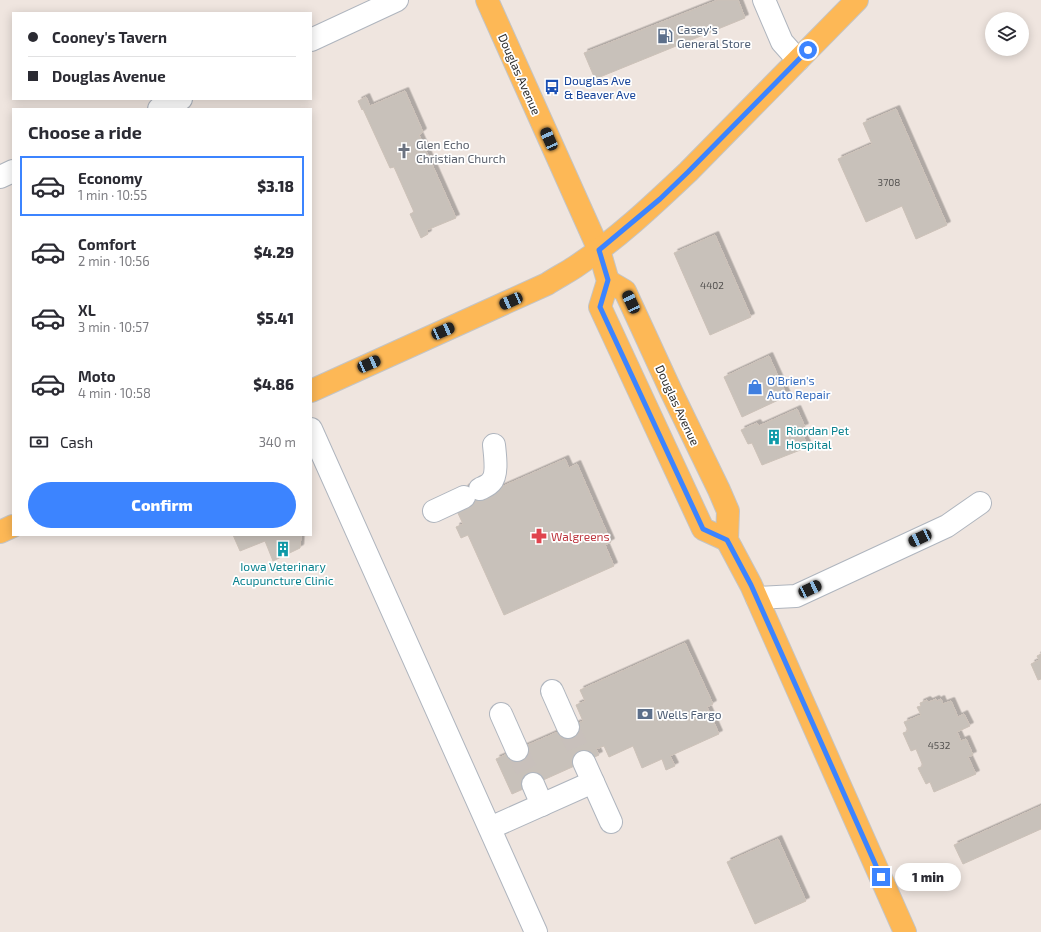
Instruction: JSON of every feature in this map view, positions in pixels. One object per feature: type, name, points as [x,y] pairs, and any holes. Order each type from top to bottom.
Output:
[{"type":"main road","name":"Douglas Avenue","points":[[487,0],[599,250],[608,280],[625,291],[670,390],[719,490],[728,511],[727,540]]},
{"type":"main road","points":[[312,391],[547,284],[599,250],[671,188],[856,0]]},
{"type":"main road","points":[[608,280],[600,307],[703,529],[727,540],[751,585],[905,932]]},
{"type":"main road","points":[[0,532],[12,526]]},
{"type":"street","points":[[312,40],[397,0]]},
{"type":"street","points":[[764,0],[782,42],[798,60]]},
{"type":"street","points":[[161,108],[179,100]]},
{"type":"street","points":[[0,177],[12,171]]},
{"type":"street","points":[[312,431],[536,932]]},
{"type":"street","points":[[434,511],[492,482],[495,474],[496,459],[494,445]]},
{"type":"street","points":[[757,598],[796,596],[948,526],[980,503]]},
{"type":"street","points":[[552,691],[568,727]]},
{"type":"street","points":[[501,714],[517,750]]},
{"type":"street","points":[[584,762],[611,822]]},
{"type":"street","points":[[490,828],[593,782]]},
{"type":"street","points":[[533,784],[542,805]]},
{"type":"building","name":"Casey's General Store","points":[[718,0],[738,0],[745,18],[595,79],[584,53]]},
{"type":"building","name":"Glen Echo Christian Church","points":[[405,91],[423,132],[419,135],[456,218],[427,230],[428,234],[421,238],[410,214],[414,212],[394,167],[390,168],[358,101],[366,97],[370,106]]},
{"type":"building","points":[[896,109],[947,225],[916,239],[902,206],[866,222],[838,159],[872,144],[863,123]]},
{"type":"building","points":[[715,235],[751,317],[710,335],[674,253]]},
{"type":"building","name":"O'Brien's Auto Repair","points":[[769,356],[787,396],[742,417],[724,377]]},
{"type":"building","name":"Riordan Pet Hospital","points":[[797,409],[805,427],[800,429],[808,447],[762,465],[752,443],[748,444],[741,430],[757,423],[759,426]]},
{"type":"building","name":"Walgreens","points":[[565,459],[569,468],[577,464],[611,542],[605,545],[614,566],[504,615],[468,535],[461,538],[456,527],[463,524],[456,509],[465,488],[473,485],[483,495]]},
{"type":"building","name":"Iowa Veterinary Acupuncture Clinic","points":[[233,536],[301,536],[300,548],[273,561],[265,541],[240,551]]},
{"type":"building","name":"Wells Fargo","points":[[685,643],[713,704],[707,707],[719,734],[670,756],[675,766],[666,770],[662,759],[642,768],[633,746],[609,757],[604,746],[596,749],[599,755],[512,794],[496,759],[583,721],[576,705],[585,701],[580,690]]},
{"type":"building","points":[[1041,654],[1041,679],[1038,680],[1031,664],[1039,660],[1037,656]]},
{"type":"building","points":[[936,699],[937,701],[941,699],[943,704],[951,701],[958,717],[964,714],[970,726],[957,732],[961,741],[966,739],[973,755],[968,757],[976,774],[934,792],[930,782],[926,784],[918,768],[923,766],[916,749],[911,751],[903,733],[908,731],[904,722],[921,715],[917,707],[921,706],[920,703],[927,700],[929,702]]},
{"type":"building","points":[[1041,806],[1041,829],[963,864],[954,845]]},
{"type":"building","points":[[778,839],[806,901],[755,924],[727,862]]},
{"type":"tunnel","points":[[568,727],[584,762]]},
{"type":"tunnel","points":[[517,750],[533,784]]},
{"type":"place","name":"Casey's General Store","points":[[665,36]]},
{"type":"place","name":"Douglas Ave & Beaver Ave","points":[[552,87]]},
{"type":"place","name":"Glen Echo Christian Church","points":[[404,151]]},
{"type":"place","name":"O'Brien's Auto Repair","points":[[755,387]]},
{"type":"place","name":"Riordan Pet Hospital","points":[[774,437]]},
{"type":"place","name":"Walgreens","points":[[539,536]]},
{"type":"place","name":"Iowa Veterinary Acupuncture Clinic","points":[[283,549]]},
{"type":"place","name":"Wells Fargo","points":[[645,714]]},
{"type":"route","points":[[808,50],[660,199],[599,250],[608,280],[600,307],[703,529],[727,540],[751,585],[881,877]]}]
